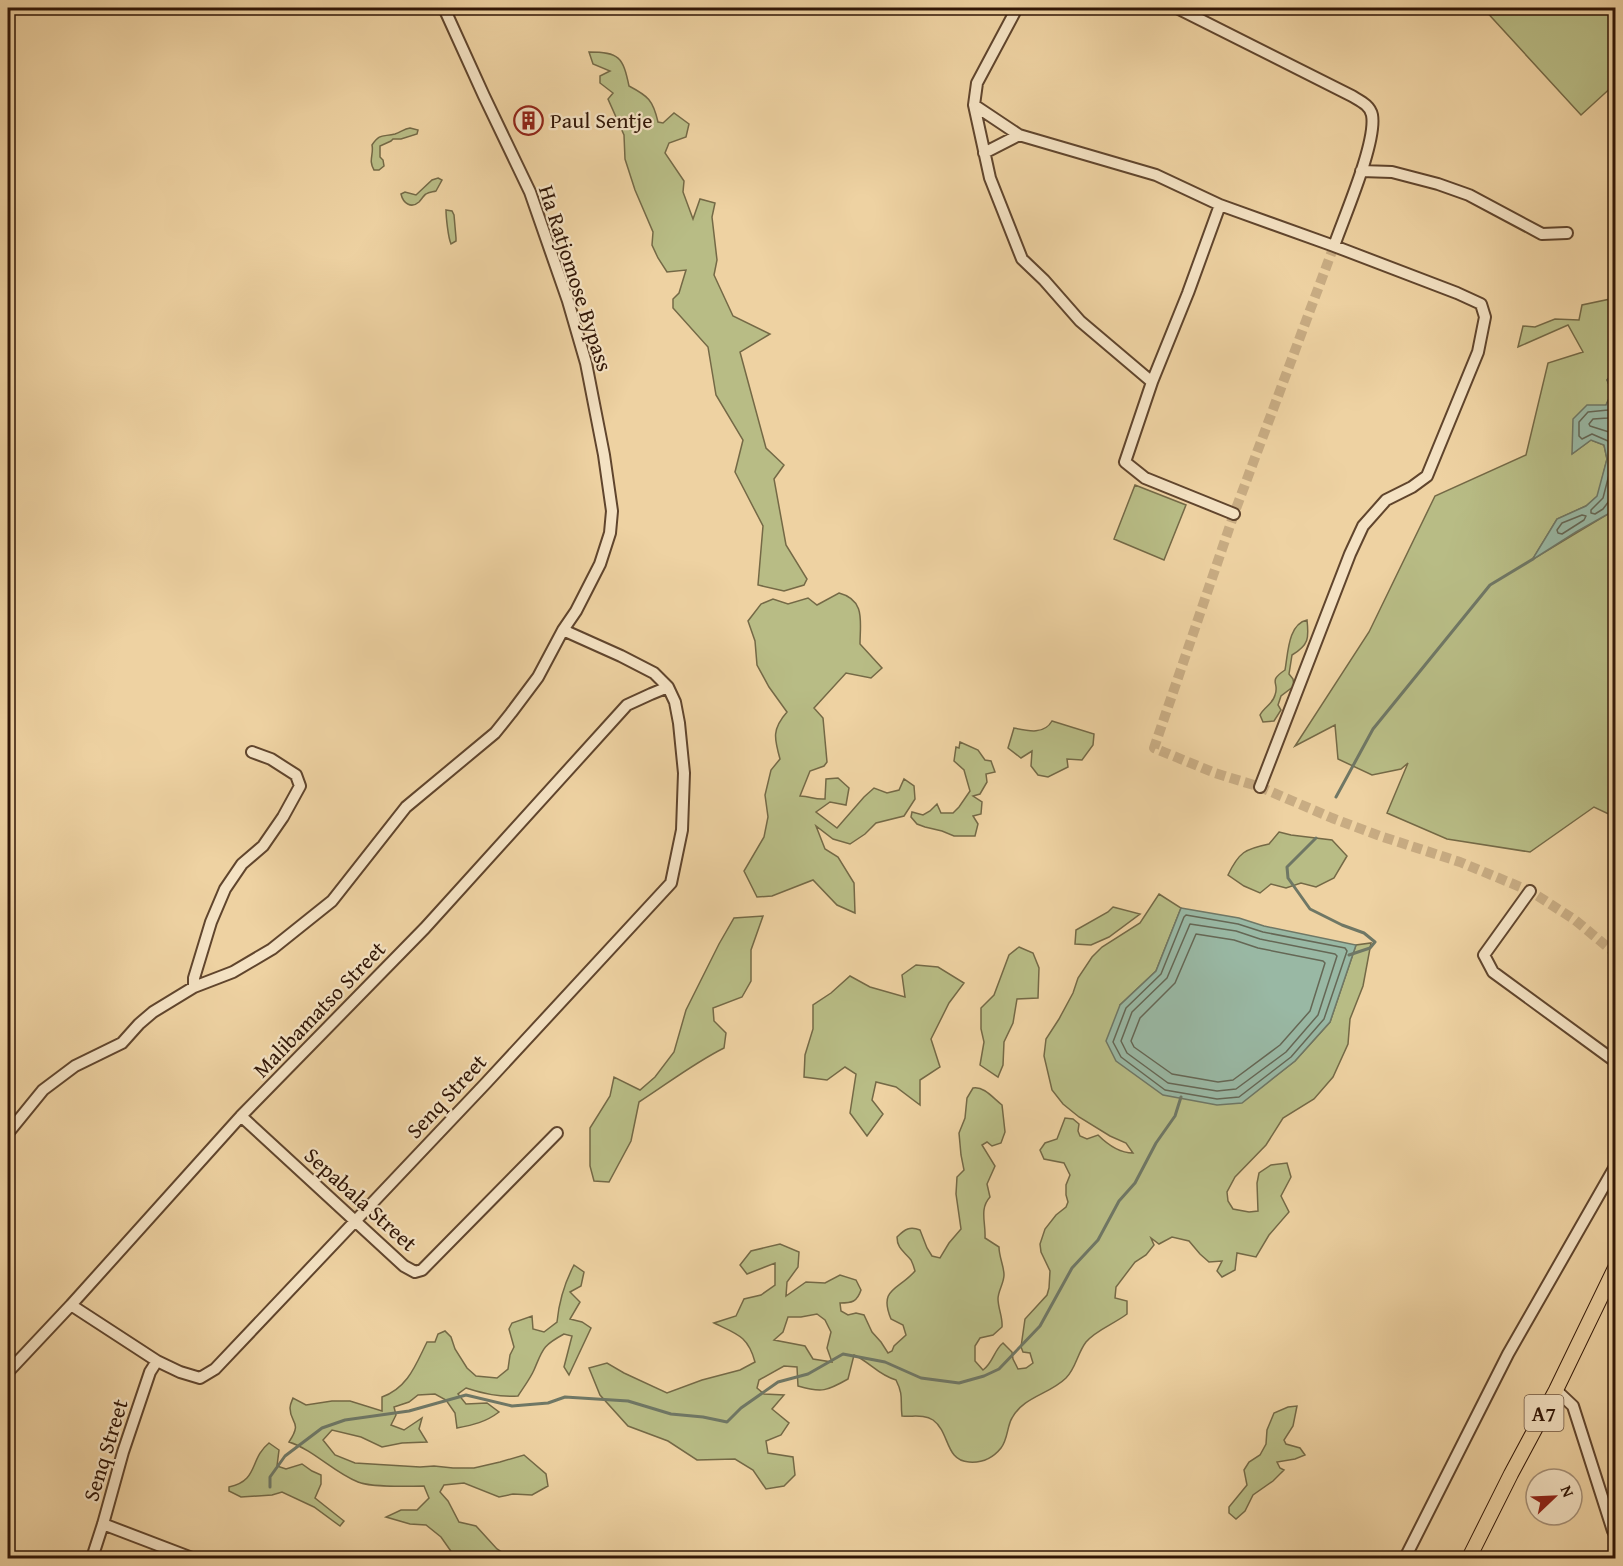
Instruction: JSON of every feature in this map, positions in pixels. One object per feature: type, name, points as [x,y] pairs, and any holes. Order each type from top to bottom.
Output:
[{"type":"main road","name":"A7","points":[[1469,1558],[1556,1390],[1616,1266]]},
{"type":"street","name":"Ha Ratjomose Bypass","points":[[8,1133],[43,1090],[75,1066],[122,1043],[138,1024],[153,1012],[195,987],[233,972],[272,949],[332,901],[406,807],[495,733],[538,677],[600,564],[610,533],[612,511],[604,455],[586,363],[568,301],[530,192],[444,8]]},
{"type":"street","points":[[1017,8],[977,83],[974,105],[990,178],[1022,259],[1080,321],[1152,382]]},
{"type":"street","points":[[1177,8],[1366,104],[1372,113],[1372,133],[1334,246]]},
{"type":"street","points":[[974,105],[1019,135],[1156,175],[1220,205],[1334,246],[1480,304],[1485,317],[1478,352],[1427,476],[1412,487],[1386,500],[1362,526],[1260,787]]},
{"type":"street","points":[[984,153],[1019,135]]},
{"type":"street","points":[[1361,171],[1392,172],[1438,184],[1469,195],[1542,234],[1568,233]]},
{"type":"street","points":[[1220,205],[1152,382],[1125,462],[1145,478],[1234,514]]},
{"type":"street","points":[[563,630],[654,673],[669,687]]},
{"type":"street","name":"Malibamatso Street","points":[[8,1372],[241,1116],[425,928],[627,705],[669,687]]},
{"type":"street","name":"Senq Street","points":[[92,1558],[123,1452],[150,1372],[157,1361],[200,1378],[215,1369],[312,1269],[671,883],[682,830],[684,774],[679,723],[669,687]]},
{"type":"street","points":[[195,987],[194,978],[211,922],[225,889],[242,864],[263,846],[283,817],[300,786],[296,776],[270,759],[252,752]]},
{"type":"street","points":[[1530,891],[1484,955],[1493,972],[1616,1062]]},
{"type":"street","name":"Sepabala Street","points":[[241,1116],[405,1266],[415,1272],[422,1270],[557,1133]]},
{"type":"street","points":[[1405,1558],[1508,1354],[1616,1165]]},
{"type":"street","points":[[71,1305],[157,1361]]},
{"type":"street","points":[[1556,1390],[1573,1406],[1613,1531],[1616,1532]]},
{"type":"street","points":[[103,1524],[192,1558]]},
{"type":"green space","points":[[1483,8],[1615,8],[1615,84],[1581,115]]},
{"type":"green space","points":[[589,52],[607,53],[622,62],[629,86],[649,100],[658,122],[663,123],[674,113],[689,124],[686,137],[669,143],[665,153],[684,181],[683,192],[693,219],[700,199],[715,203],[712,217],[717,260],[714,275],[733,316],[770,334],[740,352],[766,448],[784,465],[774,479],[786,545],[807,579],[804,585],[784,591],[758,585],[763,526],[735,472],[743,440],[716,395],[708,347],[673,308],[673,299],[679,293],[686,270],[667,272],[652,245],[653,232],[625,159],[624,135],[608,99],[613,93],[600,83],[600,76],[610,71],[593,64]]},
{"type":"green space","points":[[410,128],[418,130],[417,134],[393,139],[380,146],[380,157],[384,166],[379,170],[374,170],[371,160],[372,145],[375,141],[382,136]]},
{"type":"green space","points":[[438,178],[442,180],[436,191],[426,194],[416,204],[410,205],[404,200],[401,194],[405,192],[416,195],[432,180]]},
{"type":"green space","points":[[446,210],[452,211],[454,215],[456,241],[451,244],[448,232]]},
{"type":"green space","points":[[1615,298],[1615,371],[1607,380],[1612,392],[1606,405],[1572,454],[1591,440],[1604,445],[1607,459],[1598,496],[1586,506],[1557,519],[1533,559],[1608,514],[1615,502],[1615,817],[1594,807],[1530,852],[1447,839],[1387,813],[1408,763],[1401,769],[1372,775],[1338,759],[1335,725],[1295,746],[1369,632],[1435,496],[1526,455],[1548,363],[1583,352],[1568,325],[1518,347],[1523,326],[1535,327],[1555,319],[1579,320],[1582,305]]},
{"type":"green space","points":[[1135,485],[1186,505],[1164,560],[1114,539]]},
{"type":"green space","points":[[839,593],[848,596],[858,606],[860,644],[882,668],[871,678],[846,673],[814,708],[823,718],[827,762],[824,766],[810,771],[800,796],[825,799],[826,779],[838,778],[849,788],[846,805],[830,802],[816,812],[837,828],[874,788],[887,793],[899,790],[904,779],[914,786],[915,799],[904,816],[876,823],[850,844],[833,839],[816,826],[825,849],[838,857],[854,883],[855,913],[837,905],[813,880],[772,896],[757,897],[744,871],[764,837],[768,817],[765,795],[771,770],[780,759],[776,734],[787,712],[757,665],[755,641],[748,621],[761,604],[773,599],[788,604],[808,598],[817,605]]},
{"type":"green space","points":[[1307,620],[1307,640],[1302,648],[1292,655],[1289,674],[1294,686],[1281,696],[1278,705],[1281,710],[1274,721],[1263,722],[1260,715],[1274,698],[1275,680],[1285,670],[1292,633],[1296,627]]},
{"type":"green space","points":[[1052,721],[1094,734],[1093,745],[1082,760],[1067,759],[1068,767],[1048,777],[1038,775],[1031,766],[1032,751],[1021,758],[1008,748],[1014,728],[1040,730]]},
{"type":"green space","points":[[960,742],[978,750],[985,760],[991,761],[995,772],[986,774],[987,782],[980,794],[973,796],[982,802],[981,814],[973,816],[978,824],[975,836],[954,836],[917,824],[911,817],[912,812],[923,815],[937,804],[941,813],[953,813],[970,791],[964,770],[954,761],[956,747],[959,748]]},
{"type":"green space","points":[[1279,832],[1332,840],[1347,856],[1334,878],[1316,887],[1301,883],[1286,888],[1271,884],[1260,893],[1228,875],[1239,856],[1248,850],[1269,844]]},
{"type":"green space","points":[[1159,894],[1181,908],[1156,971],[1120,1005],[1242,1102],[1295,1061],[1330,1022],[1356,945],[1371,943],[1363,986],[1350,1019],[1348,1044],[1333,1077],[1314,1099],[1283,1118],[1266,1145],[1235,1177],[1227,1192],[1228,1201],[1233,1209],[1258,1211],[1259,1173],[1271,1165],[1287,1163],[1291,1177],[1281,1196],[1289,1212],[1269,1235],[1256,1257],[1237,1253],[1235,1270],[1222,1277],[1217,1271],[1222,1261],[1209,1262],[1189,1241],[1172,1237],[1159,1244],[1151,1238],[1154,1245],[1146,1255],[1135,1262],[1116,1287],[1115,1298],[1127,1301],[1127,1314],[1086,1342],[1066,1378],[1030,1400],[1017,1411],[1010,1421],[1001,1448],[983,1461],[969,1462],[956,1457],[938,1425],[930,1418],[902,1416],[901,1394],[896,1380],[884,1375],[854,1355],[848,1379],[824,1390],[798,1386],[797,1367],[784,1366],[759,1380],[757,1388],[764,1394],[784,1395],[772,1409],[789,1423],[781,1435],[766,1441],[768,1453],[793,1457],[795,1475],[784,1486],[766,1489],[753,1470],[735,1459],[697,1460],[668,1441],[628,1426],[600,1395],[589,1368],[607,1363],[667,1393],[702,1380],[740,1370],[755,1362],[745,1341],[735,1333],[714,1323],[736,1316],[744,1299],[761,1295],[775,1285],[775,1263],[747,1274],[740,1265],[751,1251],[780,1244],[799,1252],[798,1267],[787,1282],[786,1296],[806,1282],[825,1283],[840,1275],[856,1280],[861,1290],[858,1297],[848,1303],[840,1303],[841,1311],[848,1315],[856,1313],[864,1315],[872,1332],[888,1353],[892,1351],[906,1335],[903,1325],[891,1319],[887,1301],[892,1290],[915,1271],[911,1260],[900,1247],[897,1237],[908,1229],[920,1230],[932,1256],[940,1258],[961,1229],[956,1194],[957,1177],[964,1170],[959,1133],[965,1118],[967,1098],[973,1088],[985,1091],[1002,1105],[1005,1132],[1001,1143],[992,1146],[987,1142],[982,1145],[995,1166],[987,1184],[990,1197],[985,1206],[984,1216],[985,1238],[999,1247],[1004,1272],[998,1299],[1002,1327],[993,1335],[980,1338],[975,1346],[975,1361],[983,1370],[1003,1343],[1012,1352],[1018,1369],[1026,1368],[1033,1363],[1030,1353],[1023,1352],[1021,1347],[1025,1319],[1047,1295],[1050,1271],[1041,1252],[1040,1244],[1045,1229],[1066,1207],[1068,1202],[1066,1185],[1070,1175],[1064,1163],[1044,1159],[1040,1150],[1045,1143],[1057,1139],[1065,1118],[1073,1119],[1079,1124],[1080,1136],[1087,1139],[1098,1135],[1114,1147],[1133,1153],[1126,1143],[1079,1117],[1063,1104],[1052,1090],[1044,1056],[1046,1039],[1073,993],[1078,978],[1092,957],[1102,947],[1140,923]],"holes":[[[817,1314],[825,1320],[831,1332],[827,1348],[832,1362],[813,1359],[805,1346],[774,1340],[783,1332],[788,1317]]]},
{"type":"green space","points":[[1113,907],[1140,914],[1109,937],[1091,945],[1075,944],[1076,930]]},
{"type":"green space","points":[[763,916],[751,950],[751,981],[742,997],[713,1008],[714,1021],[726,1033],[724,1048],[639,1102],[631,1141],[609,1182],[594,1181],[590,1166],[590,1128],[610,1096],[614,1077],[640,1090],[655,1077],[674,1052],[686,1010],[734,918]]},
{"type":"green space","points":[[1019,947],[1033,953],[1039,968],[1038,998],[1017,999],[1013,1023],[1004,1042],[1003,1065],[998,1077],[980,1065],[984,1042],[981,1029],[981,1008],[994,995],[1009,955]]},
{"type":"green space","points":[[916,965],[938,967],[964,983],[949,1003],[931,1039],[940,1067],[920,1080],[920,1105],[896,1087],[876,1082],[872,1100],[883,1114],[867,1136],[850,1113],[856,1074],[845,1067],[827,1080],[804,1077],[805,1055],[813,1029],[813,1005],[850,976],[870,987],[905,997],[902,975]]},
{"type":"green space","points":[[574,1265],[584,1272],[581,1286],[570,1292],[580,1302],[570,1319],[582,1322],[591,1328],[569,1375],[564,1367],[572,1336],[564,1334],[544,1349],[531,1377],[518,1396],[492,1395],[466,1388],[458,1394],[466,1404],[487,1403],[499,1412],[484,1421],[457,1428],[455,1413],[446,1400],[435,1394],[418,1395],[409,1402],[394,1407],[396,1415],[391,1425],[404,1430],[422,1418],[419,1429],[427,1442],[382,1447],[361,1437],[332,1430],[323,1440],[335,1455],[355,1463],[474,1468],[524,1455],[546,1474],[548,1486],[532,1495],[513,1494],[499,1497],[464,1483],[444,1485],[440,1492],[448,1501],[459,1522],[476,1526],[497,1549],[511,1558],[455,1557],[441,1537],[426,1525],[410,1524],[386,1517],[401,1510],[417,1510],[429,1498],[424,1486],[364,1484],[340,1473],[307,1450],[289,1442],[295,1430],[290,1408],[293,1398],[306,1405],[350,1401],[382,1411],[382,1397],[391,1393],[405,1381],[415,1367],[427,1342],[435,1342],[438,1334],[445,1331],[451,1337],[455,1349],[467,1368],[476,1376],[497,1378],[508,1369],[514,1347],[509,1329],[512,1323],[532,1316],[533,1329],[544,1332],[557,1322],[562,1293]]},
{"type":"green space","points":[[1297,1406],[1293,1426],[1284,1440],[1286,1444],[1300,1448],[1305,1455],[1277,1462],[1284,1470],[1253,1495],[1245,1511],[1236,1519],[1229,1513],[1229,1507],[1247,1485],[1244,1470],[1249,1462],[1260,1455],[1266,1444],[1267,1430],[1274,1413]]},
{"type":"green space","points":[[269,1443],[279,1450],[277,1466],[286,1469],[302,1464],[321,1475],[321,1484],[315,1498],[344,1521],[340,1526],[314,1507],[282,1492],[241,1497],[229,1491],[229,1487],[239,1484],[250,1475],[263,1449]]},
{"type":"water","points":[[1615,371],[1615,502],[1608,514],[1532,560],[1557,519],[1586,506],[1597,496],[1607,459],[1604,445],[1591,440],[1572,454],[1573,419],[1587,405],[1606,405],[1612,392],[1607,380]]},
{"type":"water","points":[[1181,908],[1239,918],[1264,926],[1356,945],[1330,1022],[1295,1061],[1242,1103],[1217,1105],[1163,1095],[1116,1061],[1106,1041],[1120,1005],[1156,971]]},
{"type":"waterway","points":[[1336,797],[1373,729],[1490,585],[1533,559]]},
{"type":"waterway","points":[[1316,838],[1287,867],[1288,878],[1310,909],[1364,933],[1375,942],[1370,948],[1349,955]]},
{"type":"waterway","points":[[270,1487],[270,1477],[285,1456],[322,1428],[345,1420],[409,1411],[466,1395],[512,1406],[548,1403],[565,1397],[628,1401],[671,1414],[727,1422],[741,1408],[778,1382],[808,1374],[843,1354],[885,1362],[921,1378],[959,1383],[984,1376],[999,1369],[1040,1326],[1072,1268],[1098,1240],[1119,1201],[1135,1183],[1156,1143],[1175,1116],[1181,1097]]},
{"type":"tunnel","points":[[1334,246],[1234,514],[1154,748],[1215,773],[1260,787],[1380,836],[1460,862],[1530,891],[1575,920],[1616,954]]},
{"type":"place","name":"Paul Sentje","points":[[529,120]]}]
